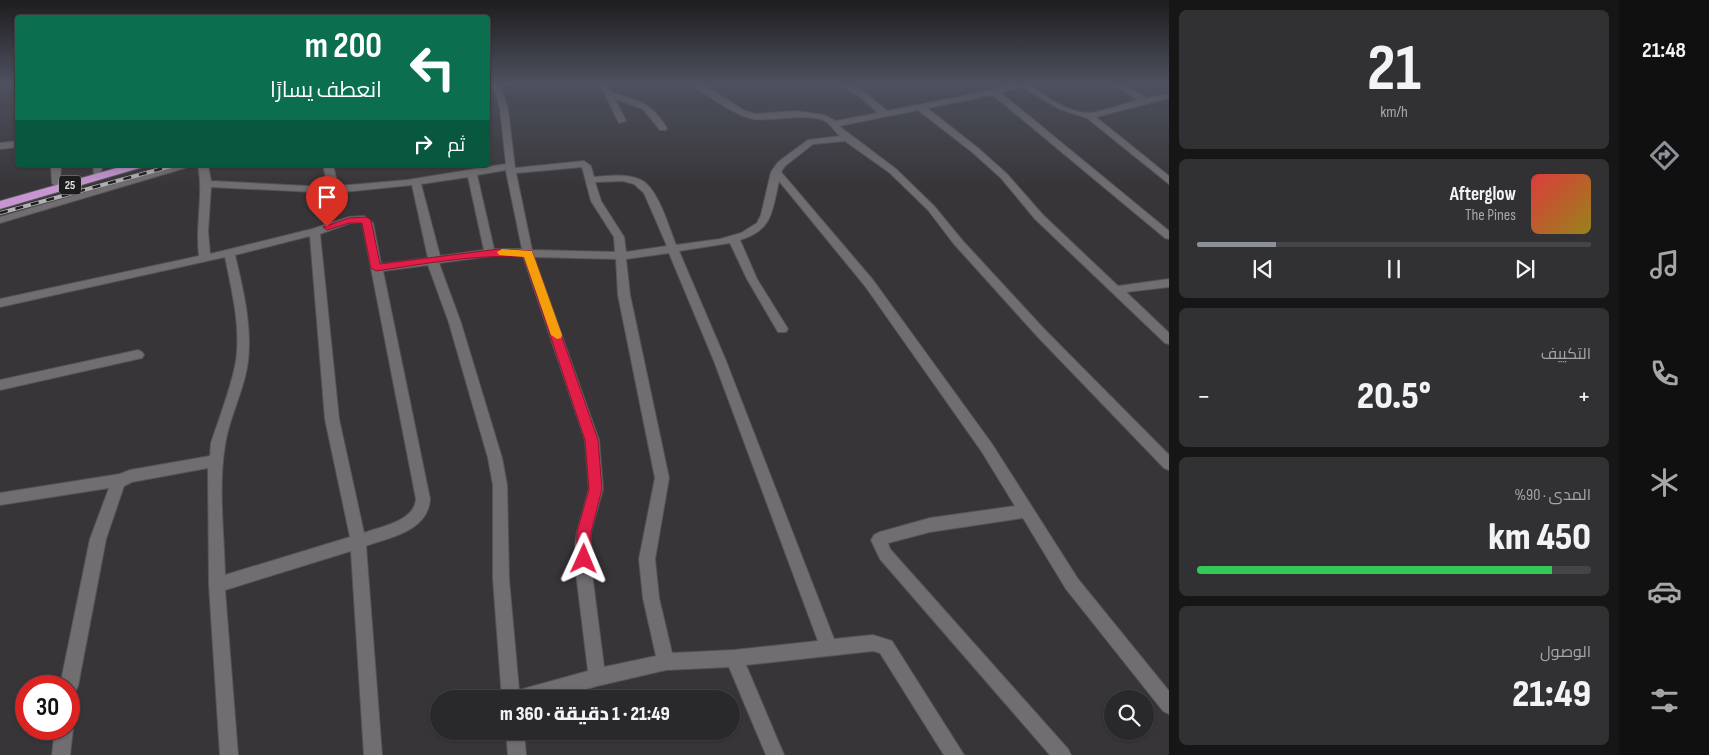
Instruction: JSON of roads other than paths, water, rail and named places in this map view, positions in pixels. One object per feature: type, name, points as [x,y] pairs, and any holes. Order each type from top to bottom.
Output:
[{"type":"highway","name":"25","points":[[0,205],[132,167]]},
{"type":"highway","name":"25","points":[[0,199],[57,183],[98,168]]},
{"type":"street","points":[[505,117],[510,169],[528,254],[592,440],[596,489],[584,532],[583,545],[584,573],[597,677]]},
{"type":"street","points":[[620,117],[622,121]]},
{"type":"street","points":[[657,117],[663,128]]},
{"type":"street","points":[[819,117],[835,124],[869,117]]},
{"type":"street","points":[[932,117],[975,150],[1004,176],[1039,217],[1169,340]]},
{"type":"street","points":[[1025,117],[1169,236]]},
{"type":"street","points":[[1091,117],[1169,181]]},
{"type":"street","points":[[835,124],[835,128],[893,171],[931,208],[958,242],[1041,333],[1169,464]]},
{"type":"street","points":[[376,268],[490,253],[621,256],[721,242],[745,236],[761,225],[766,215],[776,172],[781,164],[803,146],[818,140],[847,138]]},
{"type":"street","points":[[0,146],[15,144]]},
{"type":"street","points":[[206,184],[334,190],[416,182],[510,169],[580,163],[586,166],[596,201],[619,238],[624,295],[662,478],[662,489],[649,539],[647,559],[649,579],[666,662]]},
{"type":"street","points":[[56,167],[57,183]]},
{"type":"street","points":[[0,220],[183,167]]},
{"type":"street","points":[[202,167],[206,184],[204,258]]},
{"type":"street","points":[[328,167],[334,190]]},
{"type":"street","points":[[776,172],[869,284],[987,448],[1072,584],[1169,705]]},
{"type":"street","points":[[472,174],[490,253]]},
{"type":"street","points":[[590,180],[626,178],[640,182],[649,192],[720,361],[829,648]]},
{"type":"street","points":[[416,182],[434,260],[455,323],[495,458],[500,485],[501,580],[510,690]]},
{"type":"street","points":[[0,303],[229,253],[315,232],[349,220],[366,220],[423,506],[416,518],[409,523],[358,542],[217,585]]},
{"type":"street","points":[[315,232],[332,419],[358,542],[373,755]]},
{"type":"street","points":[[734,239],[752,278],[782,329]]},
{"type":"street","points":[[226,754],[217,585],[216,461],[218,443],[242,362],[240,302],[229,253]]},
{"type":"street","points":[[1114,290],[1169,283]]},
{"type":"street","points":[[0,384],[138,355]]},
{"type":"street","points":[[0,499],[120,480],[130,476],[216,461]]},
{"type":"street","points":[[71,675],[98,539],[113,493],[120,480]]},
{"type":"street","points":[[1025,511],[930,525],[879,540],[885,554],[1062,755]]},
{"type":"street","points":[[551,690],[597,677],[666,662],[734,658],[876,643],[886,647],[955,755]]},
{"type":"street","points":[[734,658],[775,755]]},
{"type":"street","points":[[61,755],[63,740]]},
{"type":"street","points":[[516,740],[517,755]]},
{"type":"railway","points":[[0,213],[168,167]]}]
